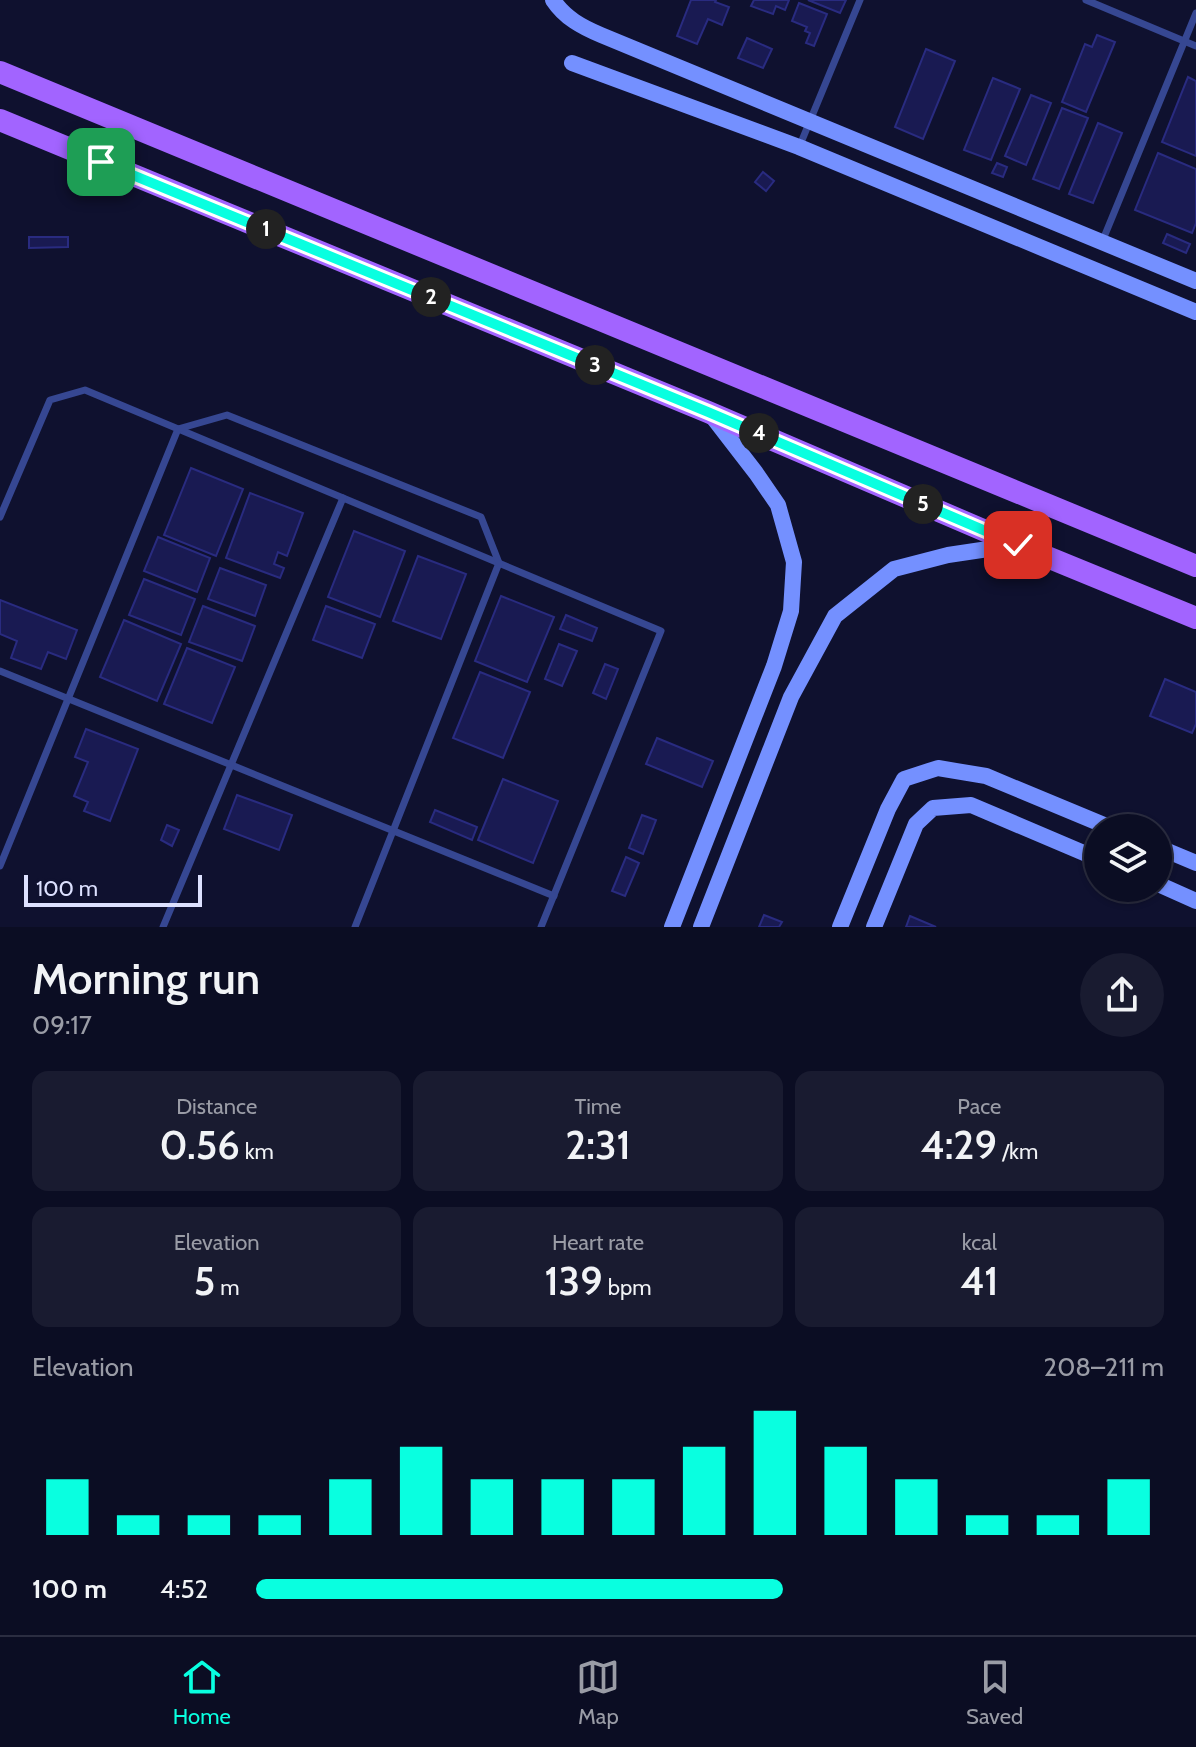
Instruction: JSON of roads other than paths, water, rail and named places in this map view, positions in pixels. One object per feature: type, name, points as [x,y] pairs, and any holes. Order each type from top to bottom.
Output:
[{"type":"main road","points":[[0,72],[1196,566]]},
{"type":"main road","points":[[0,120],[708,412],[1196,618]]},
{"type":"street","points":[[553,0],[575,24],[1196,281]]},
{"type":"street","points":[[572,63],[799,147],[1196,312]]},
{"type":"street","points":[[672,927],[774,666],[791,611],[794,562],[778,505],[708,412]]},
{"type":"street","points":[[701,927],[791,697],[835,616],[894,569],[948,555],[1018,545]]},
{"type":"street","points":[[840,927],[888,809],[904,779],[938,768],[986,776],[1084,817]]},
{"type":"street","points":[[874,927],[916,824],[933,808],[971,805],[1084,853]]},
{"type":"street","points":[[1172,853],[1196,863]]},
{"type":"street","points":[[1172,890],[1196,901]]},
{"type":"lane","points":[[799,147],[860,0]]},
{"type":"lane","points":[[1086,0],[1196,46]]},
{"type":"lane","points":[[1102,242],[1196,13]]},
{"type":"lane","points":[[0,517],[50,400],[85,390],[661,631],[541,927]]},
{"type":"lane","points":[[178,429],[227,415],[481,517],[499,563],[355,927]]},
{"type":"lane","points":[[0,866],[178,429]]},
{"type":"lane","points":[[163,927],[343,498]]},
{"type":"lane","points":[[0,671],[554,896]]}]
